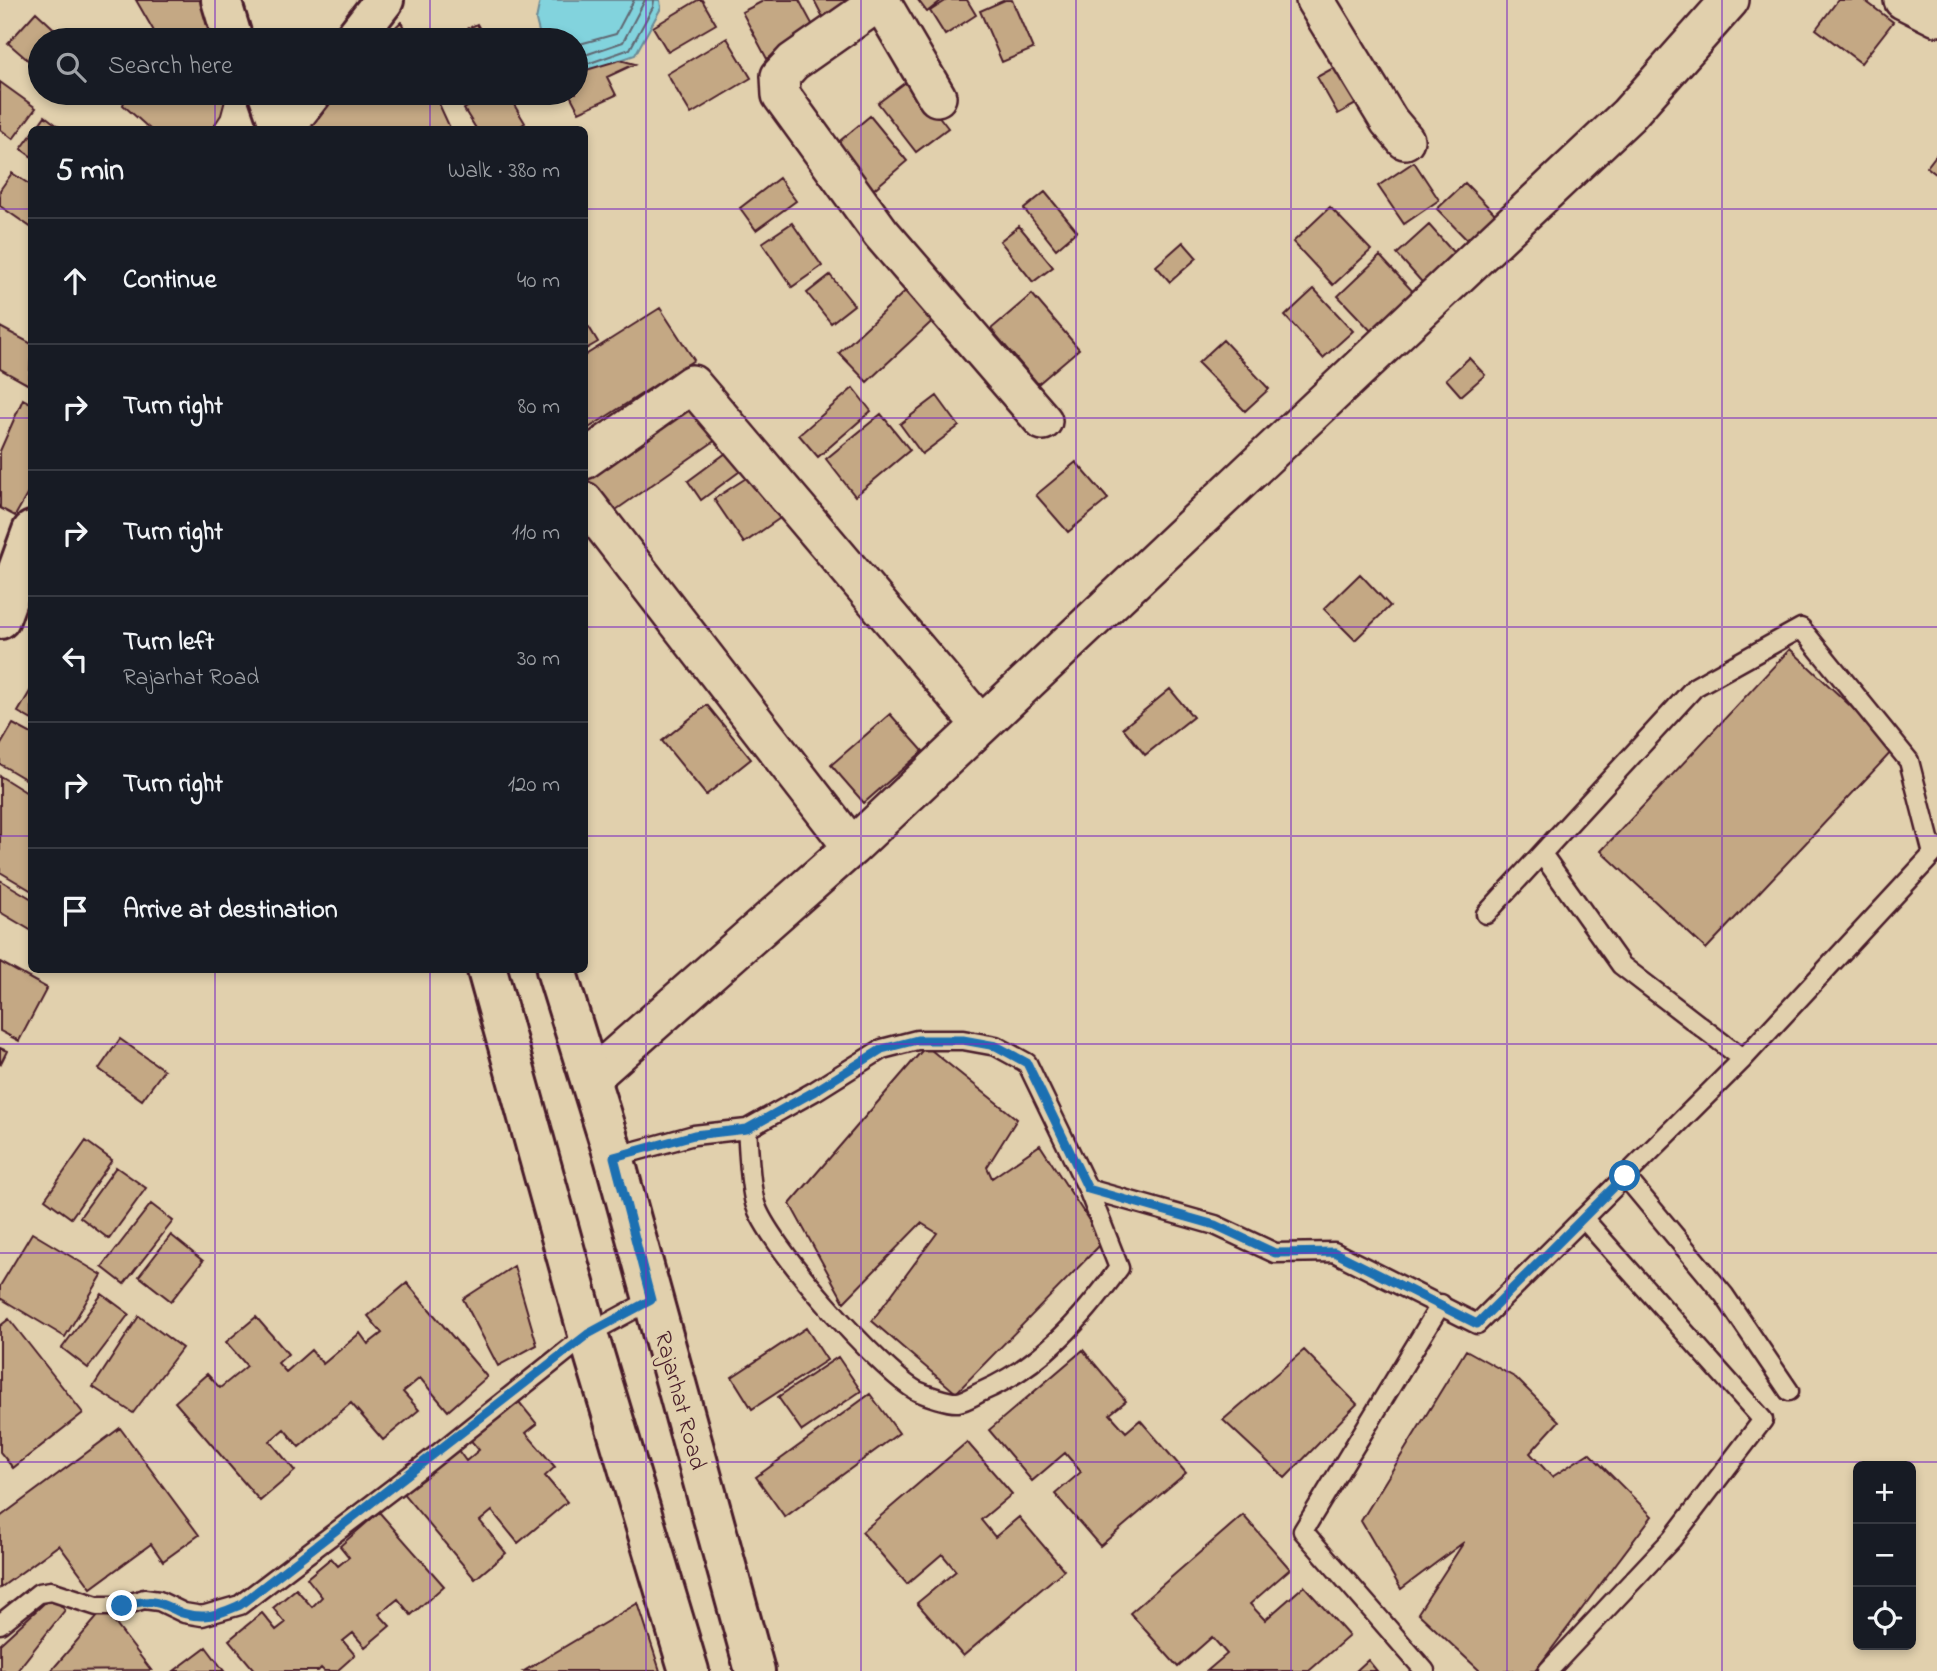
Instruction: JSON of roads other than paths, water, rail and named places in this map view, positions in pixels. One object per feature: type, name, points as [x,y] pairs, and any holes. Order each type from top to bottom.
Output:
[{"type":"main road","points":[[221,0],[229,28]]},
{"type":"main road","points":[[240,0],[248,28]]},
{"type":"main road","points":[[362,28],[384,0]]},
{"type":"main road","points":[[251,105],[257,126]]},
{"type":"main road","points":[[273,105],[280,126]]},
{"type":"main road","points":[[285,126],[302,105]]},
{"type":"main road","points":[[0,619],[28,542]]},
{"type":"main road","points":[[488,973],[588,1334],[689,1671]]},
{"type":"main road","name":"Rajarhat Road","points":[[557,973],[614,1157],[651,1300],[755,1671]]},
{"type":"street","points":[[937,97],[880,0],[793,62],[780,76],[781,95],[881,233],[1042,421]]},
{"type":"street","points":[[1315,0],[1374,98],[1405,140]]},
{"type":"street","points":[[591,1078],[852,848],[1628,115],[1730,0]]},
{"type":"street","points":[[1903,0],[1937,17]]},
{"type":"street","points":[[588,457],[692,384],[981,725]]},
{"type":"street","points":[[588,506],[852,848]]},
{"type":"lane","points":[[1088,1189],[1215,1225],[1275,1253],[1334,1252],[1477,1324],[1744,1059],[1935,851],[1909,761],[1801,628],[1695,687],[1486,914]]},
{"type":"lane","points":[[1542,854],[1621,965],[1744,1059]]},
{"type":"lane","points":[[614,1157],[694,1135],[747,1129],[882,1049],[917,1040],[963,1040],[996,1046],[1027,1063],[1088,1189],[1119,1268],[1083,1317],[1056,1345],[997,1385],[958,1402],[918,1391],[892,1372],[829,1305],[778,1244],[755,1204],[747,1129]]},
{"type":"lane","points":[[1625,1176],[1724,1295],[1789,1391]]},
{"type":"lane","points":[[1548,1671],[1672,1539],[1763,1420],[1583,1218]]},
{"type":"lane","points":[[0,1624],[40,1593],[51,1591],[110,1607],[144,1600],[159,1601],[184,1613],[202,1616],[240,1605],[588,1334],[651,1300]]},
{"type":"lane","points":[[1425,1671],[1303,1531],[1441,1304]]},
{"type":"water","points":[[540,0],[660,0],[661,8],[635,55],[591,70],[588,70],[588,28],[538,28],[536,20]]}]
